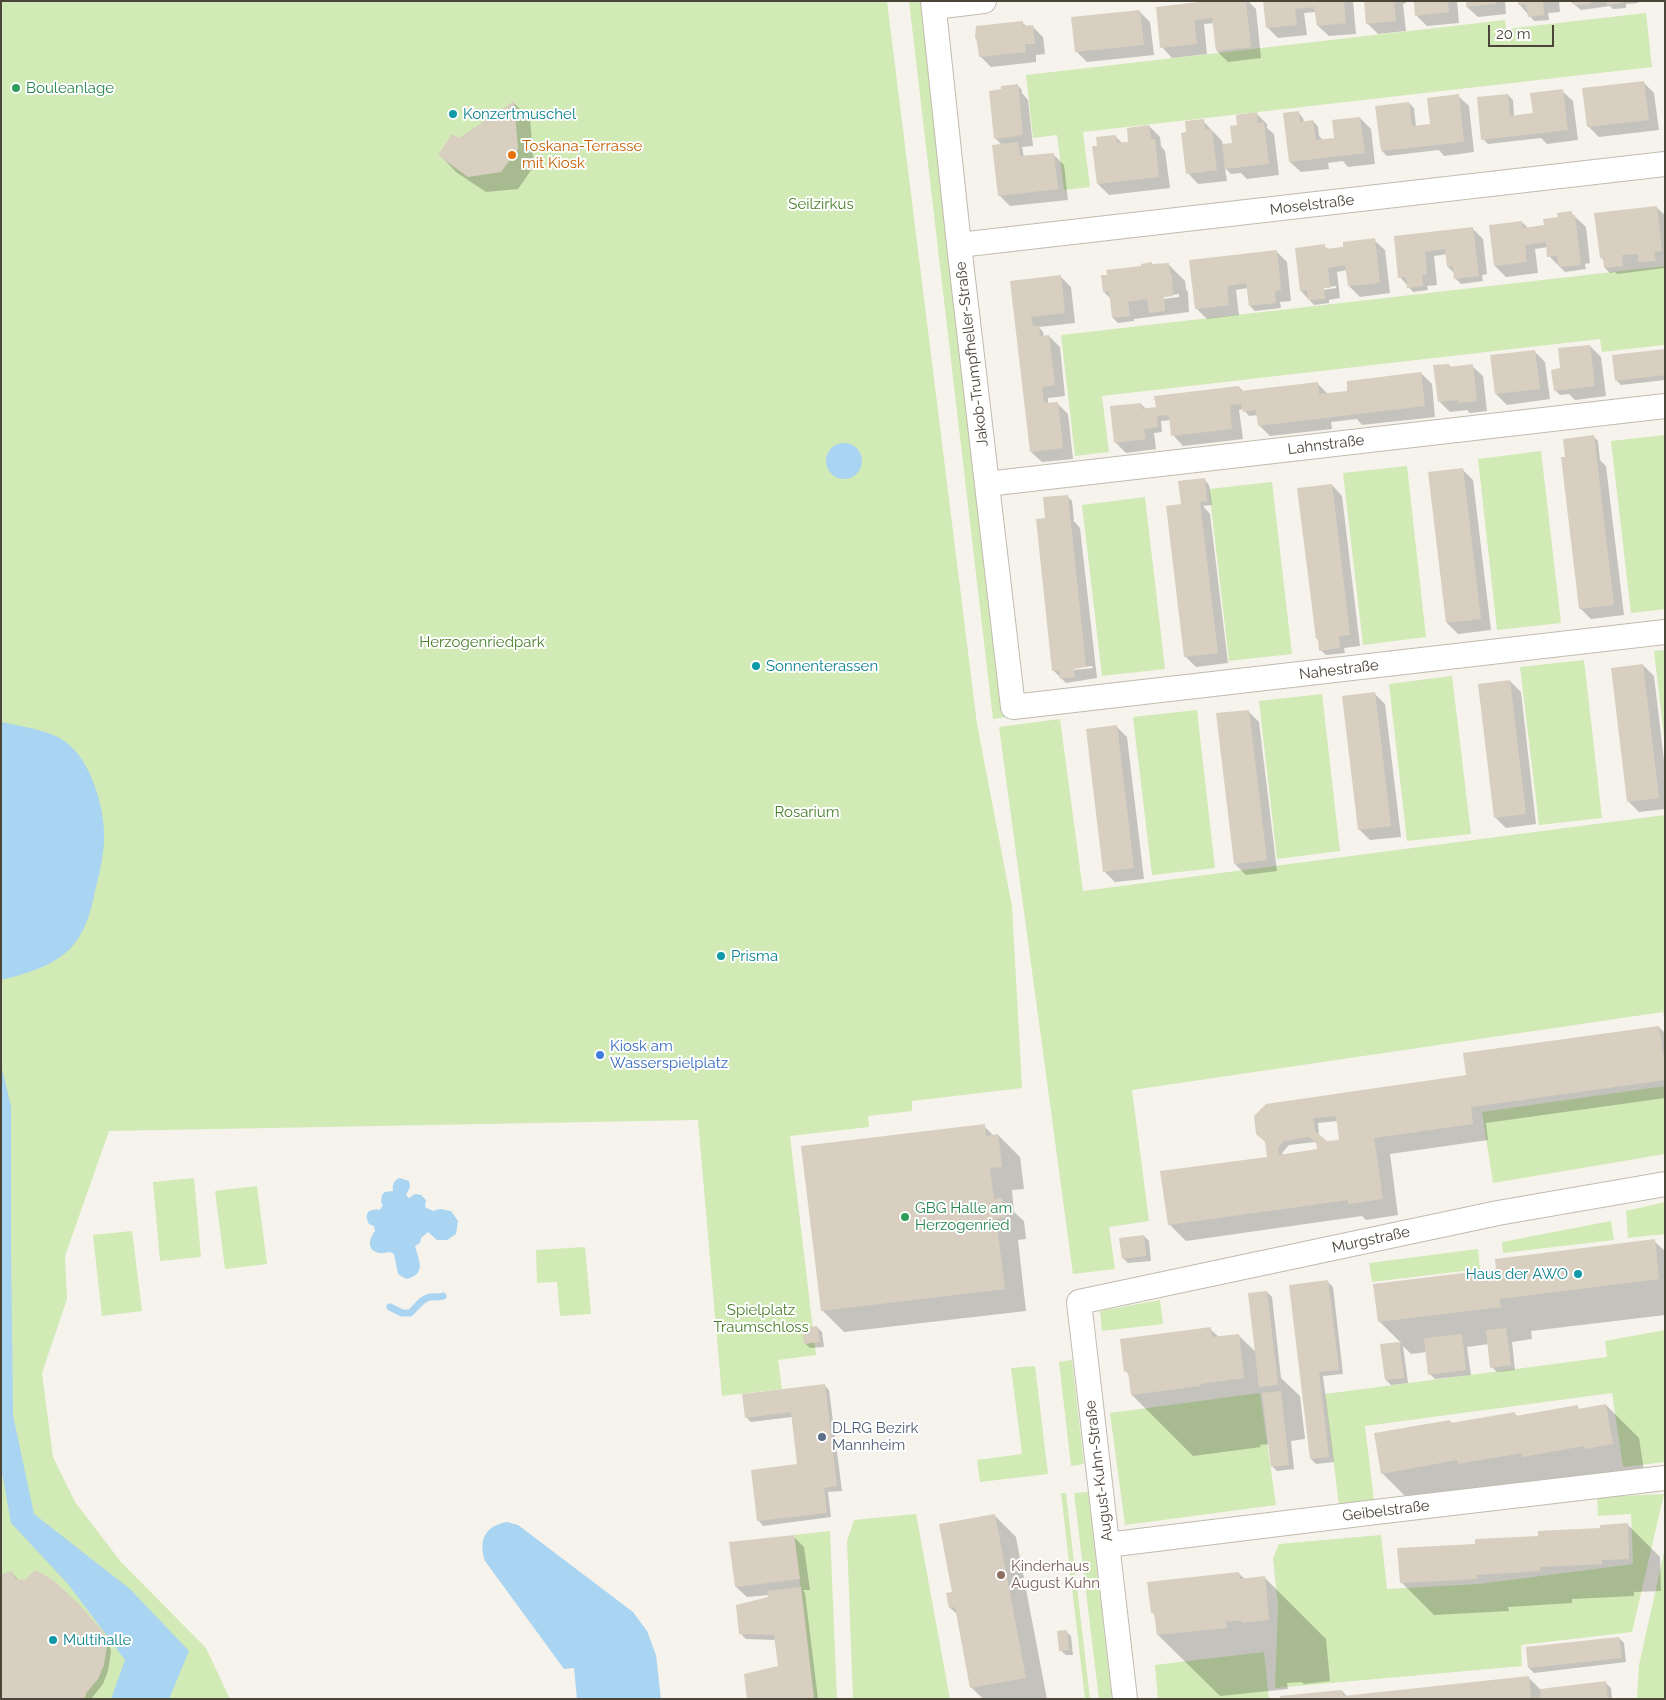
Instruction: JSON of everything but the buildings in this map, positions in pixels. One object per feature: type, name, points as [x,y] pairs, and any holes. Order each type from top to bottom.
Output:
[{"type":"street","points":[[933,4],[984,1]]},
{"type":"street","name":"Jakob-Trumpfheller-Straße","points":[[933,4],[1013,707]]},
{"type":"street","name":"Moselstraße","points":[[959,245],[1665,164]]},
{"type":"street","name":"Lahnstraße","points":[[987,484],[1665,406]]},
{"type":"street","name":"Nahestraße","points":[[1013,707],[1665,632]]},
{"type":"street","name":"Murgstraße","points":[[1079,1302],[1498,1213],[1665,1184]]},
{"type":"street","name":"August-Kuhn-Straße","points":[[1079,1302],[1125,1699]]},
{"type":"street","name":"Geibelstraße","points":[[1107,1545],[1384,1510],[1665,1478]]},
{"type":"green space","name":"Herzogenriedpark","points":[[1,1],[887,1],[977,724],[1012,906],[1022,1088],[912,1101],[912,1111],[868,1116],[869,1127],[790,1136],[816,1355],[778,1360],[782,1389],[722,1396],[698,1120],[109,1131],[65,1256],[67,1299],[42,1373],[53,1457],[75,1502],[121,1562],[206,1648],[230,1699],[1,1699]]},
{"type":"green space","points":[[909,1],[922,1],[1007,717],[993,719]]},
{"type":"green space","points":[[1646,13],[1652,67],[1083,132],[1090,187],[1064,190],[1057,135],[1033,138],[1026,75],[1505,20],[1506,29]]},
{"type":"green space","points":[[1665,266],[1665,345],[1602,352],[1600,339],[1102,396],[1109,452],[1075,456],[1061,335]]},
{"type":"green space","points":[[1665,435],[1665,609],[1631,613],[1611,441]]},
{"type":"green space","points":[[1541,451],[1561,623],[1497,630],[1478,459]]},
{"type":"green space","points":[[1407,466],[1426,637],[1363,645],[1343,473]]},
{"type":"green space","points":[[1272,482],[1292,654],[1229,661],[1209,489]]},
{"type":"green space","points":[[1145,497],[1165,669],[1102,676],[1082,505]]},
{"type":"green space","points":[[1665,650],[1665,745],[1654,651]]},
{"type":"green space","points":[[1584,660],[1602,818],[1539,825],[1520,667]]},
{"type":"green space","points":[[1452,676],[1471,834],[1407,841],[1389,684]]},
{"type":"green space","points":[[1322,694],[1340,851],[1277,859],[1259,701]]},
{"type":"green space","points":[[1197,710],[1215,868],[1152,875],[1133,717]]},
{"type":"green space","points":[[1060,719],[1083,891],[1665,815],[1665,1025],[1663,1012],[1132,1090],[1149,1221],[1109,1227],[1115,1269],[1073,1274],[999,727]]},
{"type":"green space","points":[[1665,1086],[1665,1154],[1493,1183],[1482,1112]]},
{"type":"green space","points":[[194,1178],[201,1257],[160,1261],[153,1182]]},
{"type":"green space","points":[[257,1186],[267,1264],[225,1269],[215,1191]]},
{"type":"green space","points":[[1665,1202],[1665,1234],[1628,1238],[1626,1211]]},
{"type":"green space","points":[[1611,1221],[1614,1240],[1503,1253],[1502,1242]]},
{"type":"green space","points":[[132,1231],[142,1311],[102,1316],[93,1235]]},
{"type":"green space","points":[[585,1247],[591,1314],[560,1316],[557,1282],[537,1283],[536,1250]]},
{"type":"green space","points":[[1478,1249],[1480,1269],[1372,1282],[1369,1263]]},
{"type":"green space","points":[[1160,1300],[1163,1324],[1102,1331],[1100,1311]]},
{"type":"green space","points":[[1665,1330],[1665,1462],[1623,1467],[1612,1393],[1365,1426],[1374,1500],[1339,1505],[1325,1394],[1607,1357],[1605,1341]]},
{"type":"green space","points":[[1072,1360],[1084,1464],[1071,1466],[1059,1362]]},
{"type":"green space","points":[[1035,1366],[1048,1474],[980,1482],[977,1460],[1022,1454],[1011,1368]]},
{"type":"green space","points":[[1260,1393],[1276,1505],[1125,1525],[1110,1413]]},
{"type":"green space","points":[[1088,1492],[1112,1699],[1099,1699],[1074,1493]]},
{"type":"green space","points":[[1061,1493],[1066,1493],[1090,1699],[1085,1699]]},
{"type":"green space","points":[[1664,1494],[1632,1632],[1521,1645],[1522,1666],[1275,1688],[1278,1606],[1273,1558],[1279,1544],[1381,1535],[1387,1589],[1479,1584],[1633,1564],[1631,1514],[1598,1516],[1597,1497]]},
{"type":"green space","points":[[916,1514],[950,1699],[853,1699],[847,1541],[854,1520]]},
{"type":"green space","points":[[830,1531],[837,1699],[814,1699],[794,1535]]},
{"type":"green space","points":[[1665,1548],[1665,1699],[1637,1699],[1639,1665]]},
{"type":"green space","points":[[1264,1652],[1269,1699],[1158,1699],[1155,1665]]},
{"type":"water","points":[[844,443],[857,448],[862,461],[857,474],[844,479],[831,474],[826,461],[831,448]]},
{"type":"water","points":[[1,722],[50,734],[63,740],[73,748],[89,772],[95,786],[102,815],[104,842],[101,867],[92,907],[87,922],[75,943],[55,961],[1,980]]},
{"type":"water","points":[[1,1065],[11,1106],[13,1415],[34,1514],[130,1589],[189,1651],[169,1699],[111,1699],[125,1660],[68,1584],[11,1523],[1,1467]]},
{"type":"water","points":[[400,1178],[409,1181],[410,1187],[406,1195],[409,1198],[415,1194],[421,1195],[426,1200],[425,1207],[433,1211],[440,1209],[451,1211],[458,1221],[456,1234],[447,1240],[437,1240],[428,1232],[421,1238],[420,1243],[415,1246],[420,1266],[419,1270],[413,1277],[406,1279],[398,1274],[394,1254],[390,1252],[379,1253],[372,1249],[370,1241],[375,1231],[374,1226],[369,1224],[367,1220],[368,1212],[380,1210],[383,1205],[381,1202],[382,1195],[385,1192],[393,1191],[394,1183]]},
{"type":"water","points":[[507,1522],[518,1525],[633,1612],[647,1631],[656,1655],[661,1699],[577,1699],[574,1668],[564,1669],[485,1561],[482,1547],[485,1535],[493,1527]]},
{"type":"waterway","points":[[390,1307],[402,1313],[410,1313],[427,1298],[443,1296]]},
{"type":"place","name":"Bouleanlage","points":[[16,88]]},
{"type":"place","name":"Konzertmuschel","points":[[453,114]]},
{"type":"place","name":"Toskana-Terrasse mit Kiosk","points":[[512,155]]},
{"type":"place","name":"Sonnenterassen","points":[[756,666]]},
{"type":"place","name":"Prisma","points":[[721,956]]},
{"type":"place","name":"Kiosk am Wasserspielplatz","points":[[600,1055]]},
{"type":"place","name":"GBG Halle am Herzogenried","points":[[905,1217]]},
{"type":"place","name":"Haus der AWO","points":[[1578,1274]]},
{"type":"place","name":"DLRG Bezirk Mannheim","points":[[822,1437]]},
{"type":"place","name":"Kinderhaus August Kuhn","points":[[1001,1575]]},
{"type":"place","name":"Multihalle","points":[[53,1640]]},
{"type":"park label","name":"Seilzirkus","points":[[821,204]]},
{"type":"park label","name":"Rosarium","points":[[807,812]]},
{"type":"park label","name":"Spielplatz Traumschloss","points":[[761,1318]]}]
